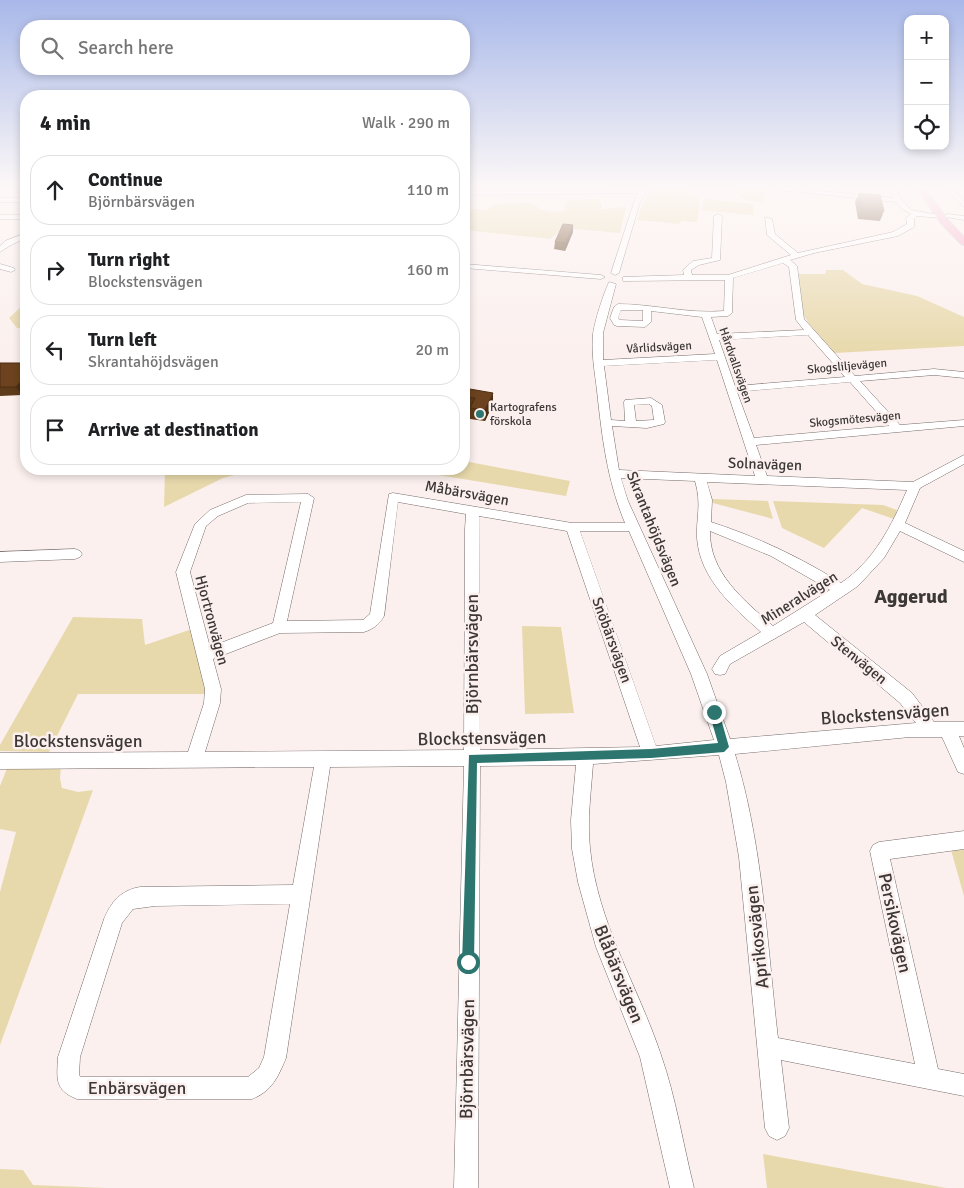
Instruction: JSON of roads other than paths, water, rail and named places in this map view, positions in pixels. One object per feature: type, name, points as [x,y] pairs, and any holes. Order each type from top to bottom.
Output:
[{"type":"street","name":"Skrantahöjdsvägen","points":[[622,242],[609,278],[598,334],[599,363],[614,474],[622,501],[633,527],[699,674],[724,747]]},
{"type":"street","points":[[689,278],[687,273],[689,266],[697,262],[716,260],[717,242]]},
{"type":"street","points":[[780,242],[796,255]]},
{"type":"street","points":[[470,266],[609,278],[623,283],[626,279],[729,277],[796,255],[855,242]]},
{"type":"street","points":[[783,259],[793,266],[798,315],[810,332],[897,429]]},
{"type":"street","points":[[0,266],[10,270]]},
{"type":"street","name":"Hårdvallsvägen","points":[[729,277],[728,313],[706,315],[762,479]]},
{"type":"street","points":[[648,308],[706,315]]},
{"type":"street","points":[[715,338],[810,332]]},
{"type":"street","name":"Vårlidsvägen","points":[[599,363],[721,357]]},
{"type":"street","name":"Skogsliljevägen","points":[[732,388],[934,372],[964,375]]},
{"type":"street","points":[[606,423],[630,423]]},
{"type":"street","name":"Skogsmötesvägen","points":[[749,442],[964,423]]},
{"type":"street","points":[[915,486],[964,460]]},
{"type":"street","name":"Solnavägen","points":[[614,474],[915,486]]},
{"type":"street","points":[[700,477],[707,506],[704,524],[704,544],[715,573],[723,586],[773,634]]},
{"type":"street","name":"Mineralvägen","points":[[720,669],[726,660],[805,615],[842,591],[869,567],[898,524],[915,486]]},
{"type":"street","name":"Måbärsvägen","points":[[279,627],[364,626],[372,622],[377,616],[393,497],[572,527],[633,527]]},
{"type":"street","name":"Hjortronvägen","points":[[194,760],[212,703],[213,689],[206,655],[184,582],[183,572],[201,524],[214,513],[246,499],[308,498],[279,627]]},
{"type":"street","name":"Björnbärsvägen","points":[[466,1188],[472,758],[471,529],[473,510]]},
{"type":"street","points":[[704,524],[769,548],[795,561],[842,591]]},
{"type":"street","points":[[898,524],[964,557]]},
{"type":"street","name":"Snöbärsvägen","points":[[572,527],[651,754]]},
{"type":"street","points":[[0,557],[75,554]]},
{"type":"street","name":"Stenvägen","points":[[805,615],[906,698],[929,729]]},
{"type":"street","points":[[206,655],[279,627]]},
{"type":"street","name":"Blockstensvägen","points":[[0,761],[584,757],[651,754],[929,729],[964,729]]},
{"type":"street","points":[[947,729],[964,766]]},
{"type":"street","name":"Aprikosvägen","points":[[724,747],[735,782],[748,857],[777,1128]]},
{"type":"street","name":"Blåbärsvägen","points":[[584,757],[580,820],[581,849],[586,882],[606,947],[642,1029],[651,1057],[682,1188]]},
{"type":"street","name":"Enbärsvägen","points":[[301,894],[155,896],[135,897],[123,902],[114,919],[69,1057],[68,1080],[77,1088],[252,1088],[267,1076],[275,1058],[323,760]]},
{"type":"street","name":"Persikovägen","points":[[929,1078],[879,851],[964,840]]},
{"type":"street","points":[[768,1047],[964,1085]]},
{"type":"place","name":"Kartografens förskola","points":[[480,414]]},
{"type":"district","name":"Aggerud","points":[[911,596]]}]
